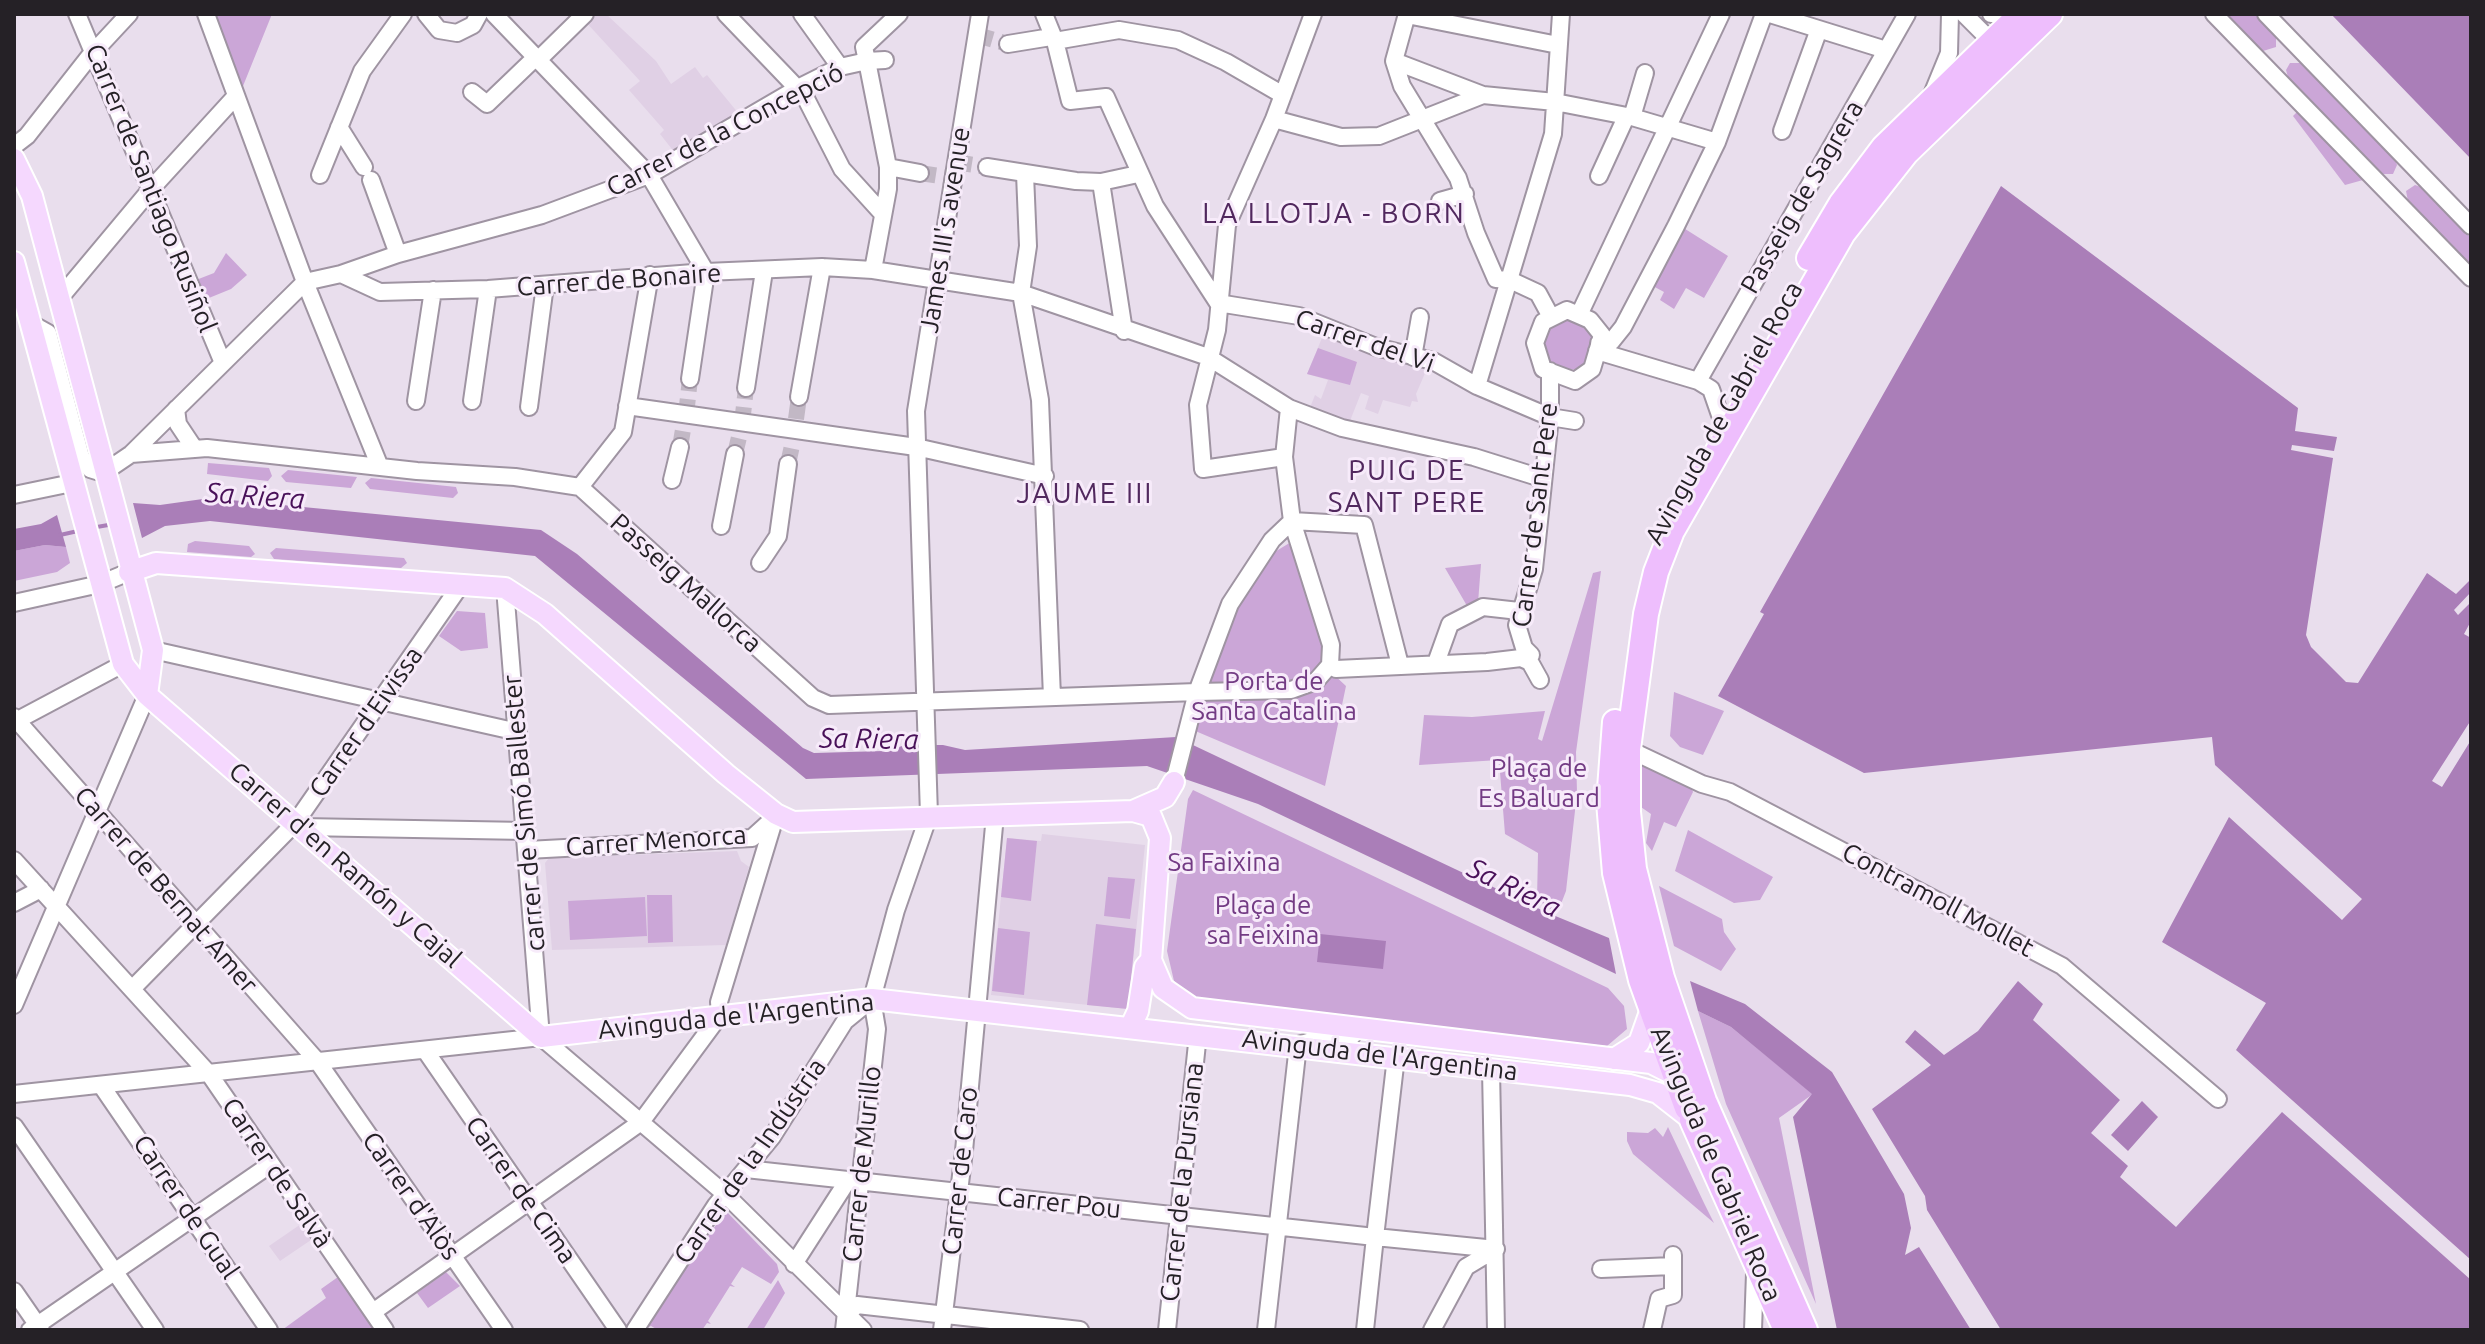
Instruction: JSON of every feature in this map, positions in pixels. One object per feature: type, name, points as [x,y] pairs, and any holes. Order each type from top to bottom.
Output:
[{"type":"highway","points":[[2010,20],[2050,14]]},
{"type":"highway","name":"Avinguda de Gabriel Roca","points":[[1786,1330],[1695,1110],[1682,1039],[1655,951],[1630,841],[1620,754],[1628,637],[1643,568],[1664,515],[1841,204],[1884,147],[2010,20]]},
{"type":"highway","name":"Avinguda de Gabriel Roca","points":[[1805,1330],[1673,1071],[1651,1009],[1615,873],[1609,816],[1652,586],[1666,545],[1820,270],[1860,208],[2010,20]]},
{"type":"main road","points":[[14,159],[32,196],[129,572],[153,650],[147,695]]},
{"type":"main road","points":[[14,262],[74,493],[123,664]]},
{"type":"main road","points":[[129,572],[156,563],[505,588],[545,614],[776,814],[800,823],[929,815],[1133,811],[1151,816],[1160,838],[1151,960],[1145,967],[1138,1011],[1131,1026]]},
{"type":"main road","name":"Carrer d'en Ramón y Cajal","points":[[123,664],[147,695],[541,1037]]},
{"type":"main road","points":[[1133,811],[1165,797],[1174,782]]},
{"type":"main road","name":"Avinguda de l'Argentina","points":[[1151,960],[1163,988],[1192,1008],[1651,1063],[1673,1071]]},
{"type":"main road","name":"Avinguda de l'Argentina","points":[[541,1037],[872,999],[1298,1045],[1648,1088]]},
{"type":"main road","points":[[1614,1059],[1639,1043],[1651,1009]]},
{"type":"main road","points":[[1648,1088],[1673,1071],[1682,1039]]},
{"type":"main road","points":[[1459,1041],[1491,1069]]},
{"type":"main road","points":[[1648,1088],[1695,1110]]},
{"type":"street","name":"Carrer de Santiago Rusiñol","points":[[77,14],[223,363]]},
{"type":"street","points":[[14,146],[27,136],[129,14]]},
{"type":"street","points":[[206,14],[305,282],[380,467]]},
{"type":"street","points":[[320,175],[362,71],[403,14]]},
{"type":"street","points":[[426,14],[439,30],[457,33],[473,25],[479,14]]},
{"type":"street","points":[[494,14],[649,175],[706,272],[690,379]]},
{"type":"street","points":[[472,92],[487,104],[585,14]]},
{"type":"street","points":[[726,14],[799,87],[842,169],[882,213]]},
{"type":"street","points":[[802,14],[840,67]]},
{"type":"street","name":"Carrer de la Concepció","points":[[341,274],[398,254],[542,215],[649,175],[799,87],[840,67],[867,61],[864,47],[899,14]]},
{"type":"street","name":"James III's avenue","points":[[924,703],[916,411],[980,14]]},
{"type":"street","points":[[1044,14],[1070,101],[1106,97],[1138,174],[1218,303]]},
{"type":"street","points":[[1284,457],[1203,469],[1198,405],[1217,330],[1227,225],[1274,119],[1313,14]]},
{"type":"street","points":[[1551,317],[1538,293],[1510,280],[1496,279],[1476,233],[1465,194],[1402,86],[1394,61],[1407,14],[1463,21],[1558,45]]},
{"type":"street","points":[[1477,386],[1553,134],[1561,14]]},
{"type":"street","points":[[1579,315],[1721,14]]},
{"type":"street","points":[[1598,347],[1611,342],[1623,327],[1717,142],[1767,14],[1818,32],[1886,50]]},
{"type":"street","name":"Passeig de Sagrera","points":[[1698,381],[1907,14]]},
{"type":"street","points":[[1925,105],[1947,64],[1952,32],[1950,14]]},
{"type":"street","points":[[1964,14],[1993,40]]},
{"type":"street","points":[[2214,14],[2471,278]]},
{"type":"street","points":[[2266,14],[2471,226]]},
{"type":"street","points":[[1008,44],[1119,30],[1178,40],[1226,62],[1283,95]]},
{"type":"street","points":[[1782,131],[1818,32]]},
{"type":"street","points":[[873,270],[888,189],[888,167],[867,61],[885,60]]},
{"type":"street","points":[[1394,61],[1483,95],[1555,102],[1666,125],[1717,142]]},
{"type":"street","points":[[1599,176],[1629,117],[1645,73]]},
{"type":"street","points":[[1274,119],[1341,137],[1379,136],[1483,95]]},
{"type":"street","points":[[59,299],[151,189],[235,97]]},
{"type":"street","points":[[339,127],[367,174],[398,254]]},
{"type":"street","points":[[888,167],[920,173]]},
{"type":"street","points":[[987,167],[1101,182],[1138,174]]},
{"type":"street","points":[[1025,174],[1028,246],[1021,293],[1040,400],[1052,697]]},
{"type":"street","points":[[1101,182],[1124,331]]},
{"type":"street","points":[[1440,201],[1465,194]]},
{"type":"street","points":[[799,397],[822,267]]},
{"type":"street","name":"Carrer de Bonaire","points":[[341,274],[380,292],[488,289],[650,275],[822,267],[873,270],[1021,293],[1124,331],[1208,357],[1289,408],[1342,428],[1474,457],[1541,478]]},
{"type":"street","points":[[746,388],[764,271]]},
{"type":"street","points":[[30,323],[48,333],[81,457],[106,483],[131,454],[305,282],[341,274]]},
{"type":"street","points":[[131,454],[194,448],[515,477],[580,487],[623,432],[650,275]]},
{"type":"street","points":[[529,407],[545,285]]},
{"type":"street","points":[[472,401],[488,289]]},
{"type":"street","points":[[416,401],[433,290]]},
{"type":"street","name":"Carrer del Vi","points":[[1218,303],[1299,316],[1325,329],[1433,361],[1477,386],[1550,417],[1575,421]]},
{"type":"street","points":[[1567,310],[1590,320],[1602,335],[1592,369],[1575,381],[1543,369],[1535,343],[1543,322],[1551,317],[1567,310]]},
{"type":"street","points":[[1413,357],[1420,317]]},
{"type":"street","points":[[1598,347],[1698,381],[1711,389],[1720,415]]},
{"type":"street","name":"Carrer de Sant Pere","points":[[1531,655],[1519,635],[1519,611],[1534,569],[1541,478],[1550,417],[1550,371]]},
{"type":"street","points":[[627,406],[741,428],[795,430],[916,447],[1045,476]]},
{"type":"street","points":[[1289,408],[1284,457],[1292,521],[1331,645],[1330,665],[1336,669],[1521,658],[1530,662],[1540,680]]},
{"type":"street","points":[[176,409],[178,424],[194,448]]},
{"type":"street","points":[[672,480],[680,447]]},
{"type":"street","points":[[721,526],[735,454]]},
{"type":"street","points":[[760,563],[778,536],[788,464]]},
{"type":"street","name":"Passeig Mallorca","points":[[580,487],[813,698],[829,705],[1291,690],[1316,681],[1330,665]]},
{"type":"street","points":[[14,495],[74,493]]},
{"type":"street","points":[[1174,782],[1197,692],[1230,604],[1272,540],[1292,521],[1364,525],[1400,665]]},
{"type":"street","points":[[14,603],[100,584],[129,572]]},
{"type":"street","name":"Carrer d'Eivissa","points":[[132,989],[299,824],[460,586]]},
{"type":"street","name":"carrer de Simó Ballester","points":[[505,588],[541,1037]]},
{"type":"street","points":[[1436,663],[1450,624],[1483,607],[1519,611]]},
{"type":"street","points":[[153,650],[518,732]]},
{"type":"street","points":[[15,720],[123,664]]},
{"type":"street","points":[[14,1005],[147,695]]},
{"type":"street","points":[[872,999],[896,910],[929,815],[924,703]]},
{"type":"street","name":"Carrer de Bernat Amer","points":[[15,720],[318,1062]]},
{"type":"street","name":"Contramoll Mollet","points":[[1620,754],[1730,792],[2062,966],[2218,1099]]},
{"type":"street","points":[[373,1312],[641,1122],[720,1015],[719,1002],[776,814]]},
{"type":"street","name":"Carrer Menorca","points":[[527,850],[752,838],[768,826],[776,814]]},
{"type":"street","name":"Carrer de Caro","points":[[943,1323],[959,1192],[995,815]]},
{"type":"street","name":"Carrer Menorca","points":[[299,824],[526,831]]},
{"type":"street","name":"Carrer de Salvà","points":[[14,860],[210,1075],[385,1330]]},
{"type":"street","points":[[14,903],[41,889]]},
{"type":"street","name":"Carrer de la Indústria","points":[[635,1330],[725,1194],[772,1137],[845,1021],[872,999]]},
{"type":"street","name":"Carrer de Murillo","points":[[845,1322],[854,1181],[877,1029],[872,999]]},
{"type":"street","points":[[1266,1330],[1298,1045],[1332,1035],[1353,1036],[1367,1030]]},
{"type":"street","name":"Carrer de la Pursiana","points":[[1167,1330],[1198,1034]]},
{"type":"street","points":[[541,1037],[725,1194],[794,1264],[845,1322],[863,1330]]},
{"type":"street","name":"Avinguda de l'Argentina","points":[[14,1094],[541,1037]]},
{"type":"street","name":"Carrer de Cima","points":[[425,1050],[618,1330]]},
{"type":"street","points":[[1365,1330],[1396,1057]]},
{"type":"street","name":"Carrer d'Alòs","points":[[318,1062],[504,1330]]},
{"type":"street","points":[[1491,1069],[1500,1125],[1496,1330]]},
{"type":"street","name":"Carrer de Gual","points":[[101,1085],[269,1330]]},
{"type":"street","points":[[14,1126],[155,1330]]},
{"type":"street","points":[[14,1291],[36,1328],[271,1164]]},
{"type":"street","name":"Carrer Pou","points":[[746,1169],[1496,1249]]},
{"type":"street","points":[[794,1264],[854,1181]]},
{"type":"street","points":[[1751,1248],[1756,1280],[1753,1330]]},
{"type":"street","points":[[1432,1330],[1466,1267],[1496,1249]]},
{"type":"street","points":[[1601,1269],[1673,1261],[1673,1295],[1659,1299],[1652,1330]]},
{"type":"street","points":[[845,1322],[857,1305],[943,1323],[1080,1330]]},
{"type":"shaded area","points":[[589,14],[606,14],[656,61],[671,84],[695,67],[703,78],[707,75],[739,114],[675,153],[660,134],[664,130],[629,90],[640,81],[584,20]]},
{"type":"shaded area","points":[[2331,14],[2471,14],[2471,159]]},
{"type":"shaded area","points":[[2001,186],[2298,408],[2295,431],[2337,437],[2334,451],[2292,445],[2291,450],[2333,458],[2306,635],[2311,647],[2346,682],[2358,683],[2427,573],[2456,594],[2471,579],[2471,592],[2454,610],[2458,615],[2471,602],[2471,621],[2464,634],[2471,638],[2471,720],[2432,781],[2442,787],[2471,740],[2471,1260],[2236,1050],[2266,1003],[2162,942],[2229,817],[2342,920],[2362,899],[2215,765],[2212,737],[1864,773],[1718,696],[1764,614],[1760,612]]},
{"type":"shaded area","points":[[1324,333],[1429,364],[1416,394],[1418,402],[1412,401],[1410,407],[1383,400],[1378,414],[1365,409],[1369,396],[1361,393],[1348,426],[1309,410],[1315,395],[1321,399],[1328,380],[1307,374]]},
{"type":"shaded area","points":[[210,498],[541,530],[577,554],[803,748],[814,753],[884,751],[906,745],[943,745],[965,750],[1176,737],[1548,913],[1609,938],[1616,974],[1258,804],[1147,766],[806,779],[535,556],[210,521],[165,526],[142,538],[133,503],[160,505]]},
{"type":"shaded area","points":[[57,515],[66,547],[45,545],[14,551],[14,529],[41,524]]},
{"type":"shaded area","points":[[1042,834],[1145,845],[1128,1009],[991,995],[1007,838],[1041,841]]},
{"type":"shaded area","points":[[737,851],[741,861],[749,867],[726,945],[552,950],[545,863],[549,858]]},
{"type":"shaded area","points":[[1320,934],[1386,941],[1383,969],[1317,962]]},
{"type":"shaded area","points":[[1690,981],[1745,1004],[1832,1072],[1904,1194],[1911,1228],[1905,1255],[1919,1247],[1971,1330],[1837,1330],[1793,1117],[1812,1094],[1731,1027],[1698,1011]]},
{"type":"shaded area","points":[[2018,981],[2043,1004],[2033,1020],[2120,1100],[2091,1133],[2128,1166],[2120,1177],[2176,1227],[2282,1112],[2471,1280],[2471,1330],[2001,1330],[1927,1210],[1925,1196],[1872,1109],[1931,1065],[1905,1042],[1915,1030],[1944,1055],[1978,1031]]},
{"type":"shaded area","points":[[2142,1101],[2158,1117],[2128,1151],[2111,1135]]},
{"type":"shaded area","points":[[301,1224],[311,1240],[280,1261],[269,1246]]},
{"type":"green space","points":[[214,14],[272,14],[241,91]]},
{"type":"green space","points":[[2226,14],[2255,14],[2276,36],[2276,47],[2263,51]]},
{"type":"green space","points":[[2290,63],[2302,63],[2395,159],[2397,165],[2393,174],[2381,174],[2288,77],[2286,70]]},
{"type":"green space","points":[[2297,112],[2363,180],[2345,185],[2293,116]]},
{"type":"green space","points":[[2415,185],[2421,187],[2471,238],[2471,267],[2408,201],[2406,191]]},
{"type":"green space","points":[[1682,227],[1728,256],[1704,298],[1686,288],[1674,309],[1660,300],[1664,292],[1651,285]]},
{"type":"green space","points":[[226,253],[247,275],[231,289],[204,300],[196,280],[214,273]]},
{"type":"green space","points":[[1569,318],[1588,325],[1595,344],[1588,363],[1569,370],[1550,363],[1543,344],[1550,325]]},
{"type":"green space","points":[[1318,348],[1357,362],[1350,385],[1307,374]]},
{"type":"green space","points":[[208,463],[269,468],[272,476],[268,481],[207,474]]},
{"type":"green space","points":[[288,470],[357,477],[351,488],[286,482],[281,476]]},
{"type":"green space","points":[[371,478],[456,487],[458,493],[453,498],[370,489],[365,483]]},
{"type":"green space","name":"Porta de Santa Catalina","points":[[1296,539],[1332,673],[1346,686],[1325,786],[1193,730],[1239,604],[1273,553]]},
{"type":"green space","points":[[195,541],[249,546],[255,554],[251,557],[187,552],[188,544]]},
{"type":"green space","points":[[45,545],[66,547],[70,563],[57,572],[14,581],[14,551]]},
{"type":"green space","points":[[276,548],[404,558],[407,563],[401,568],[274,559],[270,553]]},
{"type":"green space","points":[[1481,564],[1478,603],[1470,611],[1445,568]]},
{"type":"green space","name":"Plaça de Es Baluard","points":[[1601,571],[1576,752],[1577,793],[1566,891],[1559,909],[1551,910],[1537,899],[1538,853],[1505,834],[1499,760],[1419,765],[1424,715],[1472,717],[1545,711],[1538,739],[1542,741],[1593,573]]},
{"type":"green space","points":[[457,611],[485,613],[488,648],[461,651],[439,636]]},
{"type":"green space","points":[[1674,692],[1724,711],[1703,755],[1680,747],[1670,736]]},
{"type":"green space","points":[[1642,760],[1689,781],[1693,792],[1676,827],[1664,822],[1652,851],[1646,843],[1651,814],[1638,805]]},
{"type":"green space","name":"Plaça de sa Feixina","points":[[1193,790],[1608,988],[1624,1006],[1627,1029],[1607,1046],[1202,1002],[1187,995],[1174,981],[1167,951],[1188,799]]},
{"type":"green space","points":[[1688,830],[1773,877],[1760,900],[1734,903],[1675,871]]},
{"type":"green space","points":[[1007,838],[1037,841],[1031,901],[1001,897]]},
{"type":"green space","points":[[1108,877],[1135,879],[1130,919],[1104,916]]},
{"type":"green space","points":[[1659,886],[1722,919],[1724,932],[1736,949],[1721,971],[1674,946]]},
{"type":"green space","points":[[647,895],[672,895],[673,942],[648,943]]},
{"type":"green space","points":[[645,897],[647,936],[570,940],[568,901]]},
{"type":"green space","points":[[1096,924],[1136,929],[1128,1009],[1087,1005]]},
{"type":"green space","points":[[998,928],[1030,932],[1024,995],[992,991]]},
{"type":"green space","points":[[1698,1011],[1731,1027],[1813,1094],[1779,1118],[1816,1304],[1726,1104]]},
{"type":"green space","points":[[1668,1127],[1714,1223],[1633,1154],[1627,1141],[1627,1132],[1648,1133],[1655,1128],[1663,1137]]},
{"type":"green space","points":[[726,1211],[777,1264],[779,1272],[771,1284],[742,1267],[731,1284],[735,1287],[730,1286],[708,1321],[711,1324],[707,1323],[702,1330],[658,1330],[651,1326],[641,1330]]},
{"type":"green space","points":[[345,1272],[385,1330],[282,1330],[326,1298],[321,1289]]},
{"type":"green space","points":[[446,1272],[460,1286],[428,1308],[417,1293]]},
{"type":"green space","points":[[778,1280],[785,1293],[763,1330],[746,1330]]},
{"type":"waterway","name":"Sa Riera","points":[[91,528],[114,524]]},
{"type":"waterway","name":"Sa Riera","points":[[60,535],[78,531]]},
{"type":"tunnel","points":[[977,35],[1008,44]]},
{"type":"tunnel","points":[[956,162],[987,167]]},
{"type":"tunnel","points":[[920,173],[953,178]]},
{"type":"tunnel","points":[[686,415],[690,379]]},
{"type":"tunnel","points":[[742,423],[746,388]]},
{"type":"tunnel","points":[[796,419],[799,397]]},
{"type":"tunnel","points":[[680,447],[684,424]]},
{"type":"tunnel","points":[[735,454],[740,433]]},
{"type":"tunnel","points":[[788,464],[793,441]]},
{"type":"district","name":"LA LLOTJA - BORN","points":[[1334,214]]},
{"type":"district","name":"PUIG DE SANT PERE","points":[[1407,487]]},
{"type":"district","name":"JAUME III","points":[[1085,494]]},
{"type":"park label","name":"Sa Faixina","points":[[1224,862]]}]
